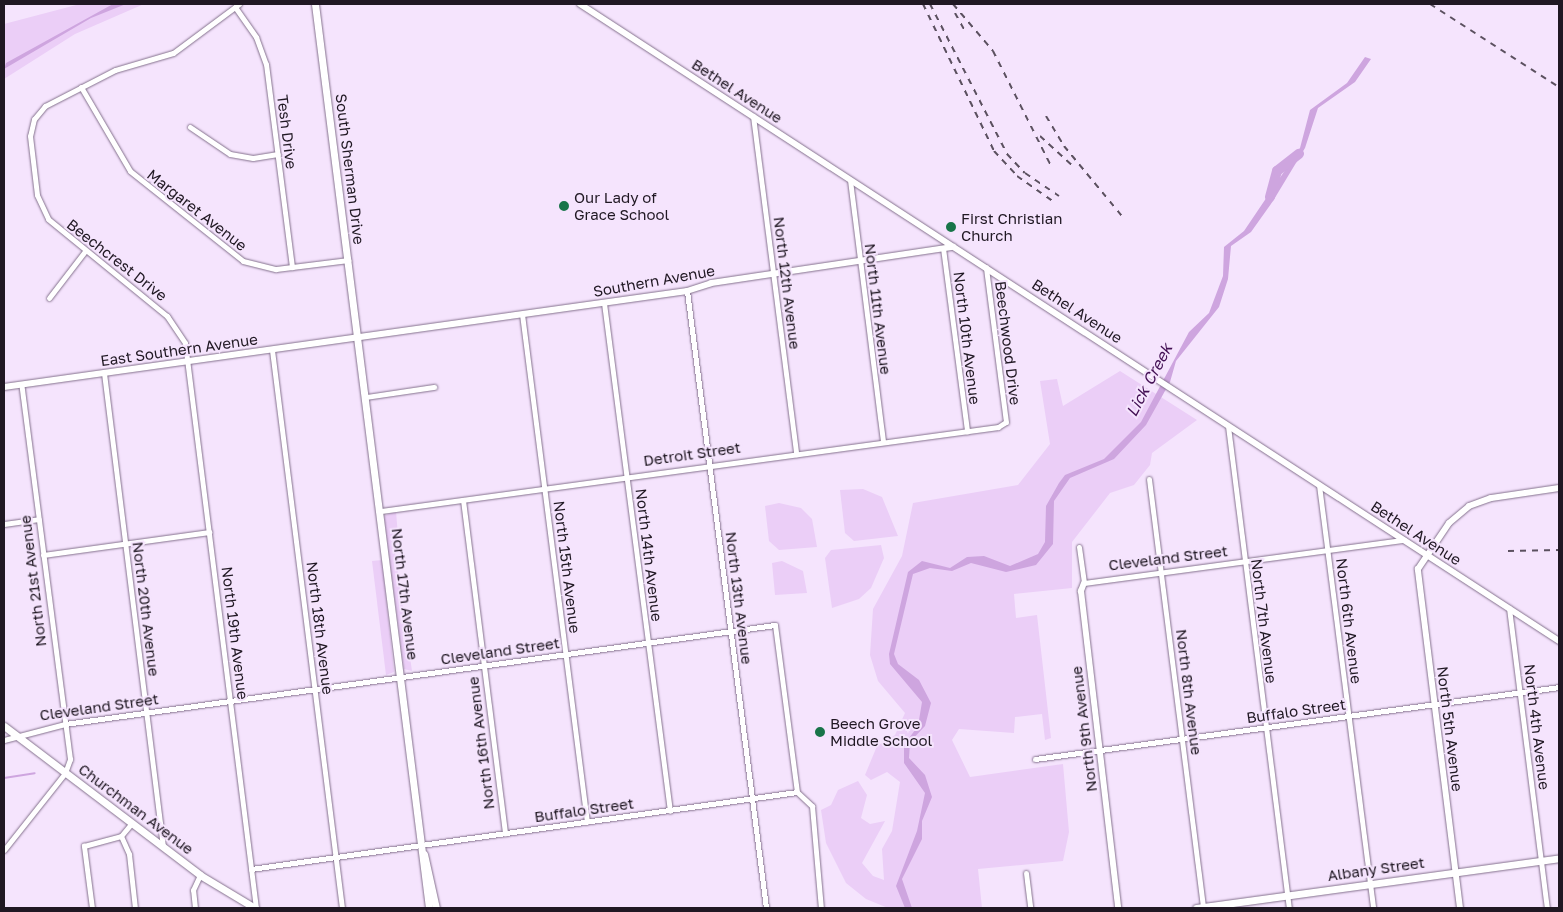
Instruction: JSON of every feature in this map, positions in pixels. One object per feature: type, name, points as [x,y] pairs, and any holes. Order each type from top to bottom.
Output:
[{"type":"main road","name":"South Sherman Drive","points":[[315,4],[358,338]]},
{"type":"main road","name":"North 17th Avenue","points":[[358,338],[423,845],[429,908]]},
{"type":"main road","name":"Churchman Avenue","points":[[4,726],[200,875],[256,908]]},
{"type":"main road","name":"North 17th Avenue","points":[[424,854],[436,908]]},
{"type":"main road","name":"Albany Street","points":[[1201,908],[1559,858]]},
{"type":"street","name":"Bethel Avenue","points":[[580,4],[953,247],[986,266],[1559,641]]},
{"type":"street","points":[[81,87],[115,70],[173,53],[237,5]]},
{"type":"street","name":"Tesh Drive","points":[[237,5],[263,54],[292,268]]},
{"type":"street","name":"Margaret Avenue","points":[[81,87],[117,155],[139,180],[243,261],[265,269],[292,268],[348,260]]},
{"type":"street","name":"Beechcrest Drive","points":[[81,87],[45,106],[36,116],[30,138],[40,205],[55,227],[171,319],[182,336],[188,362]]},
{"type":"street","name":"North 12th Avenue","points":[[753,116],[796,454]]},
{"type":"street","points":[[190,127],[230,154],[253,158],[278,154]]},
{"type":"street","name":"North 11th Avenue","points":[[850,180],[883,442]]},
{"type":"street","name":"Southern Avenue","points":[[358,338],[687,291],[773,274],[953,247]]},
{"type":"street","name":"North 10th Avenue","points":[[943,248],[966,431]]},
{"type":"street","points":[[49,298],[85,251]]},
{"type":"street","name":"Beechwood Drive","points":[[986,266],[1006,422]]},
{"type":"street","name":"North 13th Avenue","points":[[687,291],[766,908]]},
{"type":"street","name":"North 14th Avenue","points":[[604,303],[670,810]]},
{"type":"street","name":"North 15th Avenue","points":[[522,314],[587,822]]},
{"type":"street","name":"East Southern Avenue","points":[[4,387],[358,338]]},
{"type":"street","name":"North 18th Avenue","points":[[272,350],[342,908]]},
{"type":"street","name":"North 19th Avenue","points":[[188,362],[256,908]]},
{"type":"street","name":"North 20th Avenue","points":[[104,373],[163,847]]},
{"type":"street","name":"North 21st Avenue","points":[[21,384],[70,759],[65,773]]},
{"type":"street","points":[[366,397],[434,388]]},
{"type":"street","name":"Detroit Street","points":[[381,511],[709,463],[796,454],[966,431],[1006,422]]},
{"type":"street","name":"North 7th Avenue","points":[[1228,426],[1288,908]]},
{"type":"street","name":"North 8th Avenue","points":[[1149,479],[1201,908]]},
{"type":"street","name":"North 6th Avenue","points":[[1320,485],[1373,908]]},
{"type":"street","name":"North 5th Avenue","points":[[1460,908],[1418,572],[1427,555],[1453,520],[1475,503],[1559,488]]},
{"type":"street","name":"North 16th Avenue","points":[[463,500],[505,833]]},
{"type":"street","points":[[4,524],[39,519]]},
{"type":"street","points":[[43,555],[209,532]]},
{"type":"street","name":"Cleveland Street","points":[[1084,583],[1404,540]]},
{"type":"street","name":"North 9th Avenue","points":[[1079,547],[1084,583],[1081,591],[1118,908]]},
{"type":"street","name":"North 4th Avenue","points":[[1509,608],[1547,908]]},
{"type":"street","name":"Cleveland Street","points":[[4,740],[14,734],[65,724],[775,625],[797,792]]},
{"type":"street","name":"Buffalo Street","points":[[1035,759],[1099,752],[1559,687]]},
{"type":"street","points":[[4,850],[65,773]]},
{"type":"street","points":[[797,792],[812,806],[821,908]]},
{"type":"street","name":"Buffalo Street","points":[[252,869],[797,792]]},
{"type":"street","points":[[92,908],[84,846],[121,836],[132,823]]},
{"type":"street","points":[[121,836],[128,854],[135,908]]},
{"type":"street","points":[[1026,873],[1030,908]]},
{"type":"street","points":[[194,908],[193,890],[200,875]]},
{"type":"shaded area","points":[[80,4],[144,4],[75,34],[4,79],[4,24]]},
{"type":"shaded area","points":[[113,4],[126,4],[91,18],[4,69],[6,63]]},
{"type":"shaded area","name":"Lick Creek","points":[[1365,57],[1371,59],[1355,82],[1318,108],[1305,148],[1273,201],[1251,232],[1231,246],[1228,279],[1219,307],[1176,361],[1170,382],[1146,425],[1114,459],[1070,478],[1054,501],[1053,544],[1036,565],[1006,572],[971,563],[952,571],[930,568],[913,574],[894,654],[898,664],[919,680],[931,703],[925,726],[910,742],[909,758],[925,775],[932,797],[922,821],[922,839],[902,879],[912,908],[905,908],[896,886],[917,831],[925,793],[904,763],[904,745],[918,726],[922,702],[890,664],[889,654],[908,572],[922,561],[950,568],[967,557],[984,556],[1010,566],[1038,554],[1045,542],[1046,506],[1059,483],[1065,475],[1104,459],[1141,422],[1189,332],[1209,313],[1223,276],[1224,247],[1244,231],[1300,148],[1310,110],[1347,83]]},
{"type":"shaded area","points":[[1120,371],[1197,420],[1152,453],[1150,465],[1134,485],[1110,493],[1072,542],[1072,588],[1014,594],[1016,618],[1037,615],[1051,738],[1045,740],[1042,714],[1015,717],[1014,733],[959,729],[952,740],[970,777],[1063,764],[1069,832],[1063,861],[978,869],[982,908],[888,908],[866,899],[846,883],[826,843],[821,810],[831,805],[838,790],[858,781],[867,795],[861,818],[870,824],[885,821],[862,863],[873,876],[884,880],[882,849],[892,831],[900,782],[887,772],[871,780],[865,775],[877,746],[895,735],[905,713],[878,681],[870,655],[873,609],[902,556],[913,503],[1018,485],[1050,444],[1040,381],[1057,379],[1063,406]]},
{"type":"shaded area","points":[[863,489],[882,497],[898,536],[854,541],[845,533],[840,490]]},
{"type":"shaded area","points":[[779,503],[801,508],[812,519],[817,547],[779,550],[769,541],[765,506]]},
{"type":"shaded area","points":[[396,511],[398,536],[393,539],[412,671],[404,669],[384,516]]},
{"type":"shaded area","points":[[881,545],[884,558],[871,588],[859,599],[832,608],[825,558],[831,550]]},
{"type":"shaded area","points":[[382,560],[394,672],[386,675],[372,561]]},
{"type":"shaded area","points":[[782,561],[803,571],[807,593],[775,595],[772,563]]},
{"type":"waterway","name":"Lick Creek","points":[[1270,197],[1277,171],[1299,154]]},
{"type":"waterway","points":[[4,778],[35,773]]},
{"type":"railway","points":[[923,4],[994,151],[1017,176],[1054,202]]},
{"type":"railway","points":[[930,4],[1007,154],[1025,173],[1059,196]]},
{"type":"railway","points":[[953,4],[993,51],[1050,164]]},
{"type":"railway","points":[[1430,4],[1559,87]]},
{"type":"railway","points":[[955,13],[966,33]]},
{"type":"railway","points":[[1046,116],[1064,146],[1122,216]]},
{"type":"railway","points":[[1040,136],[1075,168]]},
{"type":"railway","points":[[1508,551],[1559,550]]},
{"type":"place","name":"Our Lady of Grace School","points":[[564,206]]},
{"type":"place","name":"First Christian Church","points":[[951,227]]},
{"type":"place","name":"Beech Grove Middle School","points":[[820,732]]}]
